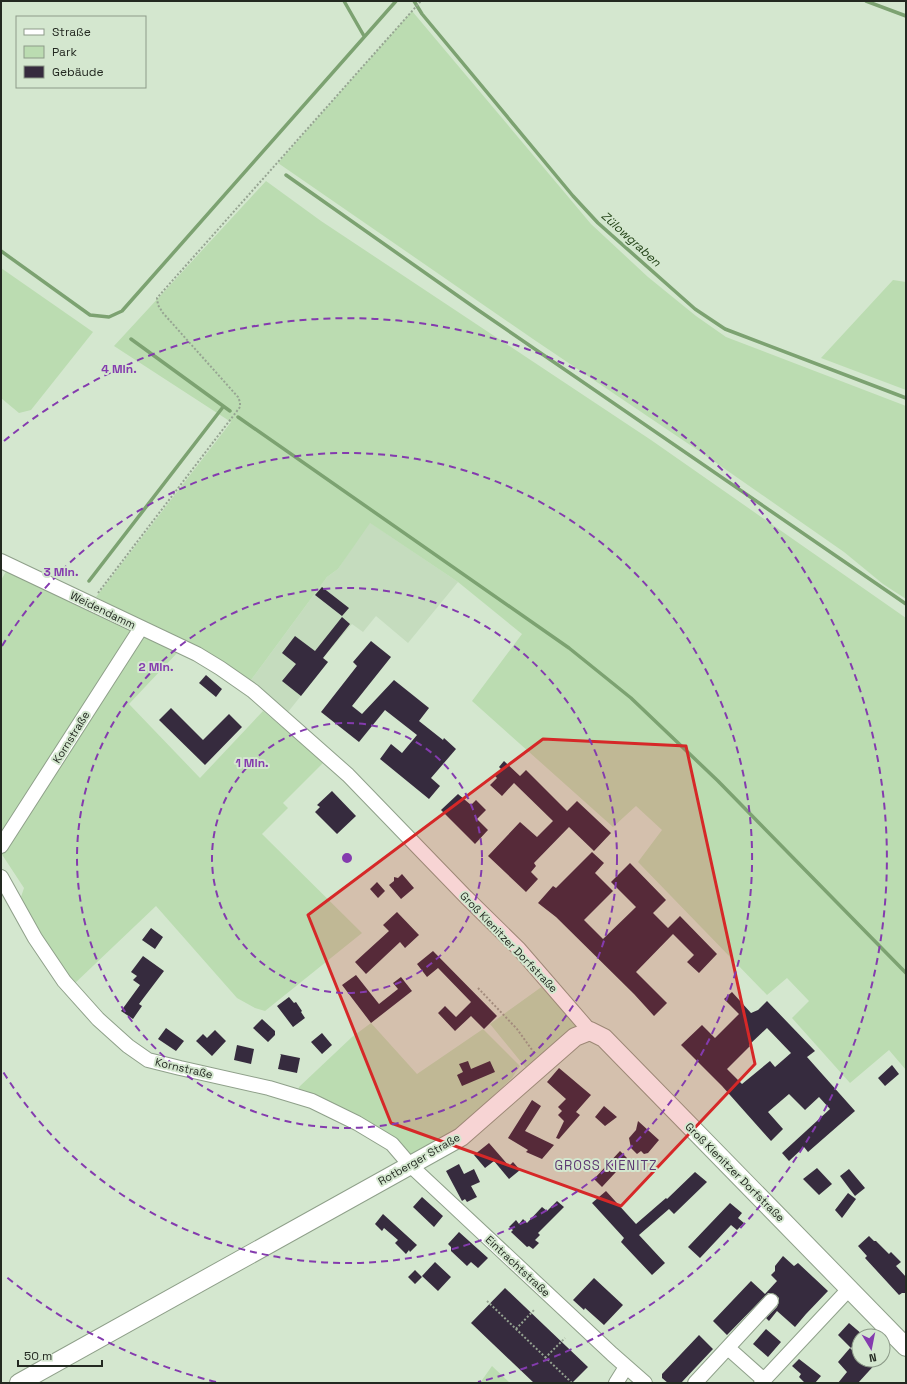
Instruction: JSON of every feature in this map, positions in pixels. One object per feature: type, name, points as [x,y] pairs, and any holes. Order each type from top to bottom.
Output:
[{"type":"main road","name":"Rotberger Straße","points":[[19,1383],[461,1137],[575,1037],[590,1031]]},
{"type":"main road","name":"Groß Kienitzer Dorfstraße","points":[[590,1031],[604,1038],[906,1347]]},
{"type":"street","name":"Weidendamm","points":[[1,561],[141,628]]},
{"type":"street","name":"Kornstraße","points":[[1,846],[141,628]]},
{"type":"street","name":"Groß Kienitzer Dorfstraße","points":[[141,628],[197,654],[243,683],[348,775],[466,897],[519,949],[590,1031]]},
{"type":"street","name":"Kornstraße","points":[[1,877],[34,938],[64,981],[98,1019],[128,1046],[148,1060],[269,1088],[312,1101],[356,1123],[392,1144],[410,1165]]},
{"type":"street","name":"Eintrachtstraße","points":[[410,1165],[645,1383]]},
{"type":"street","points":[[728,1348],[763,1382],[849,1289]]},
{"type":"street","points":[[695,1383],[771,1301]]},
{"type":"street","points":[[616,1383],[626,1367]]},
{"type":"path","points":[[90,604],[240,407],[238,396],[163,313],[158,305],[157,298],[421,1]]},
{"type":"path","points":[[478,988],[517,1030],[543,1065]]},
{"type":"path","points":[[487,1302],[572,1383]]},
{"type":"path","points":[[516,1329],[535,1309]]},
{"type":"path","points":[[546,1358],[565,1338]]},
{"type":"highlighted area","points":[[543,739],[686,746],[755,1064],[621,1206],[391,1123],[308,915]]},
{"type":"shaded area","points":[[369,522],[458,582],[408,643],[376,616],[363,632],[352,624],[323,658],[328,662],[288,712],[251,680],[327,577],[338,569]]},
{"type":"green space","points":[[412,11],[591,224],[648,277],[696,316],[726,337],[906,406],[906,599],[883,584],[844,552],[702,453],[533,339],[278,163]]},
{"type":"green space","points":[[266,181],[321,221],[651,440],[906,618],[906,1070],[889,1050],[850,1083],[792,1018],[809,1001],[787,978],[767,995],[638,862],[662,830],[636,806],[613,827],[472,701],[522,634],[458,582],[370,523],[338,569],[327,577],[251,680],[184,642],[96,597],[231,422],[114,346]]},
{"type":"green space","points":[[1,268],[93,332],[31,410],[19,413],[1,398]]},
{"type":"green space","points":[[893,280],[906,282],[906,390],[821,358]]},
{"type":"green space","points":[[10,565],[55,593],[177,653],[129,704],[200,778],[263,711],[324,762],[283,803],[288,808],[262,834],[362,933],[265,1011],[255,1008],[237,998],[156,906],[73,985],[40,938],[21,897],[24,888],[1,853],[1,580]]},
{"type":"green space","points":[[547,983],[586,1029],[530,1073],[490,1024]]},
{"type":"green space","points":[[371,1023],[417,1074],[483,1029],[520,1066],[512,1078],[457,1130],[410,1158],[298,1091],[299,1087],[352,1037]]},
{"type":"green space","points":[[492,1366],[510,1383],[480,1383]]},
{"type":"building","points":[[322,587],[349,608],[342,616],[315,595]]},
{"type":"building","points":[[342,617],[350,624],[323,658],[328,662],[301,696],[282,681],[296,664],[282,653],[295,636],[315,651]]},
{"type":"building","points":[[371,641],[391,657],[352,706],[362,714],[394,680],[429,708],[419,721],[443,740],[444,738],[456,749],[431,778],[440,786],[429,799],[380,759],[391,744],[402,753],[417,735],[385,710],[359,742],[321,712],[357,666],[353,662]]},
{"type":"building","points":[[206,675],[222,689],[216,697],[199,683]]},
{"type":"building","points":[[171,708],[203,740],[229,714],[242,727],[205,765],[159,720]]},
{"type":"building","points":[[504,761],[520,776],[526,770],[567,811],[577,801],[611,833],[594,851],[569,827],[534,863],[536,866],[531,872],[538,879],[526,892],[488,856],[520,822],[537,837],[553,821],[514,783],[502,796],[490,785],[497,778],[495,776],[501,769],[499,767]]},
{"type":"building","points":[[332,791],[356,816],[337,834],[315,812],[320,807],[317,805]]},
{"type":"building","points":[[458,794],[471,805],[476,800],[486,810],[477,819],[488,830],[475,844],[441,810]]},
{"type":"building","points":[[592,852],[604,863],[595,873],[613,891],[584,920],[603,939],[636,907],[611,882],[630,863],[666,900],[653,913],[668,928],[680,916],[717,954],[699,973],[687,962],[694,955],[673,934],[636,972],[667,1003],[654,1016],[634,994],[556,917],[538,903],[553,886],[556,888]]},
{"type":"building","points":[[402,874],[414,888],[401,899],[389,885],[394,881],[394,877],[398,878]]},
{"type":"building","points":[[377,882],[385,891],[378,898],[370,889]]},
{"type":"building","points":[[397,912],[419,935],[405,948],[400,942],[366,974],[355,962],[389,931],[383,925]]},
{"type":"building","points":[[151,928],[163,937],[155,949],[142,940]]},
{"type":"building","points":[[433,951],[497,1016],[484,1029],[471,1016],[455,1031],[438,1013],[445,1006],[456,1017],[471,1002],[438,968],[427,977],[417,964]]},
{"type":"building","points":[[143,956],[164,971],[139,1004],[142,1006],[133,1019],[121,1011],[140,985],[133,980],[137,976],[131,972]]},
{"type":"building","points":[[356,975],[379,1004],[398,989],[393,983],[401,977],[412,991],[371,1023],[342,985]]},
{"type":"building","points":[[732,992],[751,1013],[758,1010],[767,1001],[815,1051],[807,1057],[855,1111],[808,1152],[804,1147],[789,1161],[782,1153],[830,1109],[819,1097],[805,1110],[789,1094],[768,1112],[783,1129],[771,1141],[722,1086],[681,1045],[702,1025],[715,1038],[739,1014],[724,999]],"holes":[[[767,1028],[791,1053],[775,1067],[770,1061],[742,1084],[727,1069]]]},
{"type":"building","points":[[289,997],[294,1003],[296,1002],[305,1018],[293,1027],[277,1006]]},
{"type":"building","points":[[262,1019],[275,1031],[275,1035],[268,1042],[253,1028]]},
{"type":"building","points":[[166,1028],[184,1041],[176,1051],[158,1039]]},
{"type":"building","points":[[215,1030],[226,1041],[212,1056],[196,1041],[203,1034],[207,1038]]},
{"type":"building","points":[[322,1033],[332,1045],[322,1054],[311,1042]]},
{"type":"building","points":[[237,1045],[254,1049],[251,1064],[234,1060]]},
{"type":"building","points":[[280,1054],[300,1058],[297,1073],[278,1069]]},
{"type":"building","points":[[468,1061],[471,1069],[490,1061],[495,1072],[462,1086],[457,1075],[463,1072],[459,1064]]},
{"type":"building","points":[[892,1065],[899,1074],[885,1086],[878,1078]]},
{"type":"building","points":[[559,1068],[591,1095],[576,1112],[580,1115],[559,1139],[556,1138],[564,1121],[558,1115],[562,1111],[558,1107],[566,1099],[547,1082]]},
{"type":"building","points":[[532,1100],[541,1106],[525,1131],[554,1145],[542,1159],[526,1152],[528,1150],[508,1138]]},
{"type":"building","points":[[604,1106],[617,1117],[605,1126],[595,1117]]},
{"type":"building","points":[[638,1121],[659,1140],[648,1153],[644,1154],[641,1151],[637,1154],[631,1148],[629,1138],[636,1130]]},
{"type":"building","points":[[489,1143],[509,1166],[513,1162],[520,1170],[509,1179],[494,1161],[485,1168],[474,1155]]},
{"type":"building","points":[[620,1151],[628,1159],[602,1187],[594,1179]]},
{"type":"building","points":[[459,1164],[464,1174],[474,1169],[480,1182],[471,1186],[477,1197],[467,1202],[465,1199],[462,1201],[446,1171]]},
{"type":"building","points":[[817,1168],[832,1184],[819,1195],[803,1179]]},
{"type":"building","points":[[849,1169],[865,1188],[855,1196],[840,1176]]},
{"type":"building","points":[[695,1172],[707,1182],[674,1214],[669,1209],[639,1235],[665,1263],[652,1275],[621,1242],[624,1238],[592,1203],[606,1191],[636,1224],[666,1198],[667,1199]]},
{"type":"building","points":[[848,1193],[856,1199],[842,1218],[835,1210]]},
{"type":"building","points":[[422,1197],[443,1216],[434,1227],[413,1207]]},
{"type":"building","points":[[557,1201],[564,1207],[538,1233],[540,1235],[535,1240],[539,1243],[533,1249],[529,1246],[527,1247],[511,1232],[513,1230],[509,1227],[516,1220],[519,1224],[523,1219],[527,1223],[542,1207],[547,1211]]},
{"type":"building","points":[[730,1203],[742,1213],[738,1218],[744,1223],[737,1230],[731,1225],[700,1258],[688,1247]]},
{"type":"building","points":[[383,1214],[417,1245],[410,1252],[409,1250],[406,1254],[395,1243],[398,1240],[384,1228],[382,1231],[375,1224]]},
{"type":"building","points":[[459,1232],[488,1258],[478,1268],[471,1262],[467,1266],[451,1251],[451,1247],[448,1244]]},
{"type":"building","points":[[869,1236],[889,1254],[891,1252],[901,1262],[896,1266],[906,1277],[906,1293],[899,1295],[865,1258],[867,1256],[858,1246]]},
{"type":"building","points":[[783,1256],[794,1266],[798,1263],[828,1291],[795,1327],[777,1311],[769,1321],[766,1318],[777,1307],[779,1302],[779,1298],[776,1295],[768,1293],[727,1335],[713,1321],[751,1281],[765,1294],[777,1281],[771,1275],[775,1271],[775,1266]]},
{"type":"building","points":[[435,1262],[451,1277],[438,1291],[422,1276]]},
{"type":"building","points":[[415,1270],[422,1277],[415,1284],[408,1277]]},
{"type":"building","points":[[594,1278],[623,1305],[604,1325],[585,1308],[584,1310],[573,1300]]},
{"type":"building","points":[[505,1288],[588,1367],[572,1383],[534,1383],[471,1323]]},
{"type":"building","points":[[849,1323],[855,1328],[851,1328],[851,1348],[838,1335]]},
{"type":"building","points":[[766,1329],[781,1342],[768,1357],[753,1344]]},
{"type":"building","points":[[699,1335],[713,1349],[681,1383],[668,1383],[662,1378],[662,1374]]},
{"type":"building","points":[[850,1348],[851,1368],[872,1368],[858,1383],[838,1383],[847,1372],[838,1362]]},
{"type":"building","points":[[799,1359],[821,1376],[815,1383],[805,1383],[799,1377],[801,1374],[792,1366]]},
{"type":"waterway","points":[[344,1],[364,36]]},
{"type":"waterway","points":[[1,251],[90,315],[109,317],[122,311],[396,1]]},
{"type":"waterway","name":"Zülowgraben","points":[[414,1],[422,14],[573,196],[598,223],[695,309],[725,329],[906,398]]},
{"type":"waterway","points":[[866,1],[906,16]]},
{"type":"waterway","points":[[286,175],[478,310],[906,604]]},
{"type":"waterway","points":[[131,339],[230,411]]},
{"type":"waterway","points":[[89,581],[223,407]]},
{"type":"waterway","points":[[238,417],[569,648],[631,698],[718,781],[906,973]]},
{"type":"district","name":"GROSS KIENITZ","points":[[606,1165]]}]
